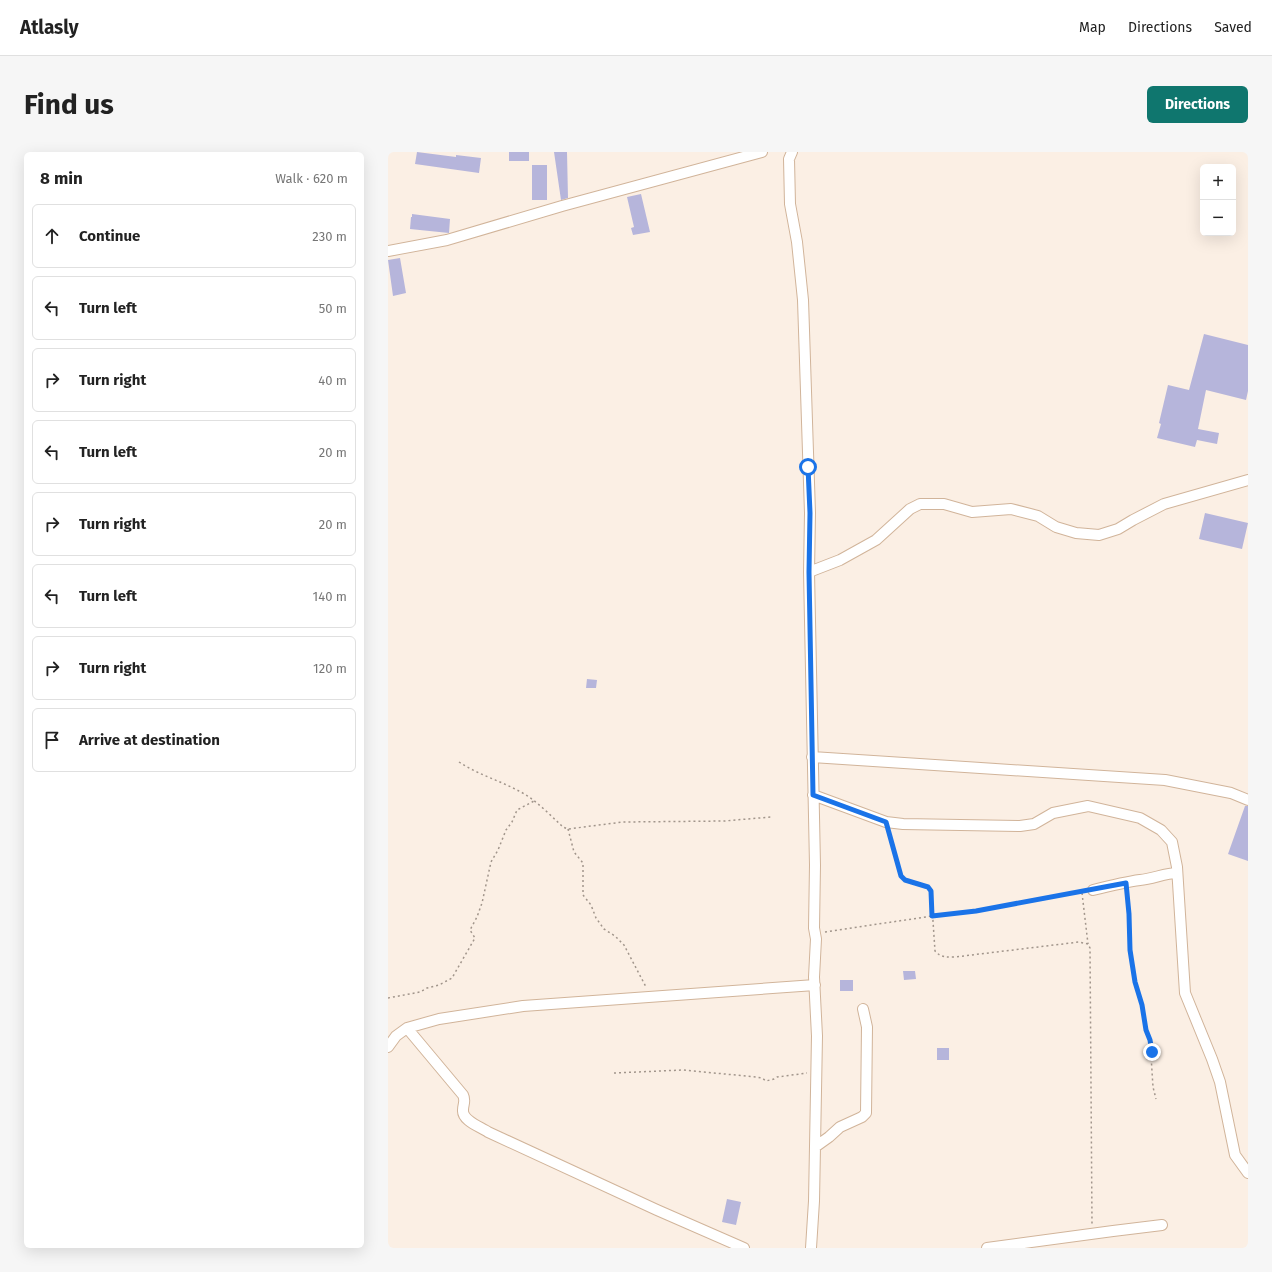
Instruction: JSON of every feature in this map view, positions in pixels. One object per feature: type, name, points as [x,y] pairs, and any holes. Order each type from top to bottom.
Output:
[{"type":"street","points":[[388,251],[447,240],[562,206],[762,152]]},
{"type":"street","points":[[792,152],[789,159],[790,204],[797,242],[803,300],[810,513],[809,572],[817,1036],[811,1248]]},
{"type":"street","points":[[809,572],[840,560],[876,540],[910,509],[920,504],[944,504],[972,512],[1011,510],[1038,516],[1056,527],[1076,533],[1099,535],[1118,529],[1164,504],[1248,480]]},
{"type":"street","points":[[812,757],[1165,780],[1231,793],[1248,800]]},
{"type":"street","points":[[813,795],[886,822],[903,824],[1020,826],[1034,824],[1053,813],[1088,806],[1140,818],[1161,830],[1172,842],[1177,873],[1185,993],[1220,1082],[1235,1155],[1248,1173]]},
{"type":"street","points":[[1093,890],[1155,878],[1160,875],[1177,873]]},
{"type":"street","points":[[388,1047],[396,1036],[407,1028],[439,1019],[523,1006],[648,996],[815,986]]},
{"type":"street","points":[[815,1147],[840,1127],[862,1117],[866,1113],[867,1027],[863,1009]]},
{"type":"street","points":[[407,1028],[463,1095],[465,1102],[462,1111],[465,1118],[488,1132],[657,1210],[744,1248]]},
{"type":"street","points":[[987,1248],[1162,1225]]},
{"type":"path","points":[[459,762],[470,770],[518,790],[568,829],[623,822],[673,822],[698,820],[724,821],[771,817]]},
{"type":"path","points":[[388,998],[420,992],[427,988],[439,985],[452,978],[475,938],[470,930],[482,903],[491,862],[498,850],[506,830],[518,810],[534,801]]},
{"type":"path","points":[[886,822],[901,876],[905,880],[928,887],[931,891],[935,951],[938,955],[944,958],[1079,942],[1088,944]]},
{"type":"path","points":[[568,829],[574,852],[583,863],[583,895],[591,905],[596,918],[604,928],[624,944],[646,988],[648,996]]},
{"type":"path","points":[[1126,883],[1130,950],[1135,982],[1142,1005],[1146,1030],[1150,1040],[1153,1087],[1156,1099]]},
{"type":"path","points":[[815,934],[932,916],[976,911],[1093,890]]},
{"type":"path","points":[[1082,892],[1088,944],[1090,948],[1093,1234]]},
{"type":"path","points":[[614,1073],[683,1070],[756,1077],[762,1078],[766,1081],[777,1077],[817,1072]]},
{"type":"building","points":[[417,152],[456,157],[456,155],[481,158],[479,173],[415,164]]},
{"type":"building","points":[[509,152],[529,152],[529,161],[509,161]]},
{"type":"building","points":[[554,152],[567,152],[568,198],[561,200]]},
{"type":"building","points":[[532,165],[547,165],[547,200],[532,200]]},
{"type":"building","points":[[641,194],[650,232],[633,235],[631,228],[634,227],[627,197]]},
{"type":"building","points":[[412,214],[450,219],[449,233],[410,229]]},
{"type":"building","points":[[400,258],[406,293],[393,296],[388,260]]},
{"type":"building","points":[[1204,334],[1248,345],[1248,391],[1246,400],[1206,390],[1198,429],[1219,433],[1217,444],[1197,440],[1195,447],[1157,438],[1168,385],[1189,390]]},
{"type":"building","points":[[1205,513],[1248,523],[1242,549],[1199,539]]},
{"type":"building","points":[[587,679],[597,680],[596,688],[586,688]]},
{"type":"building","points":[[1245,806],[1248,806],[1248,861],[1228,854]]},
{"type":"building","points":[[903,971],[915,971],[916,979],[904,980]]},
{"type":"building","points":[[840,980],[853,980],[853,991],[840,991]]},
{"type":"building","points":[[937,1048],[949,1048],[949,1060],[937,1060]]},
{"type":"building","points":[[727,1199],[741,1202],[736,1225],[722,1222]]},
{"type":"route","points":[[808,467],[810,513],[809,572],[813,795],[886,822],[901,876],[905,880],[928,887],[931,891],[932,916],[976,911],[1126,883],[1128,896],[1130,950],[1135,982],[1142,1005],[1146,1030],[1150,1040],[1152,1052]]}]
